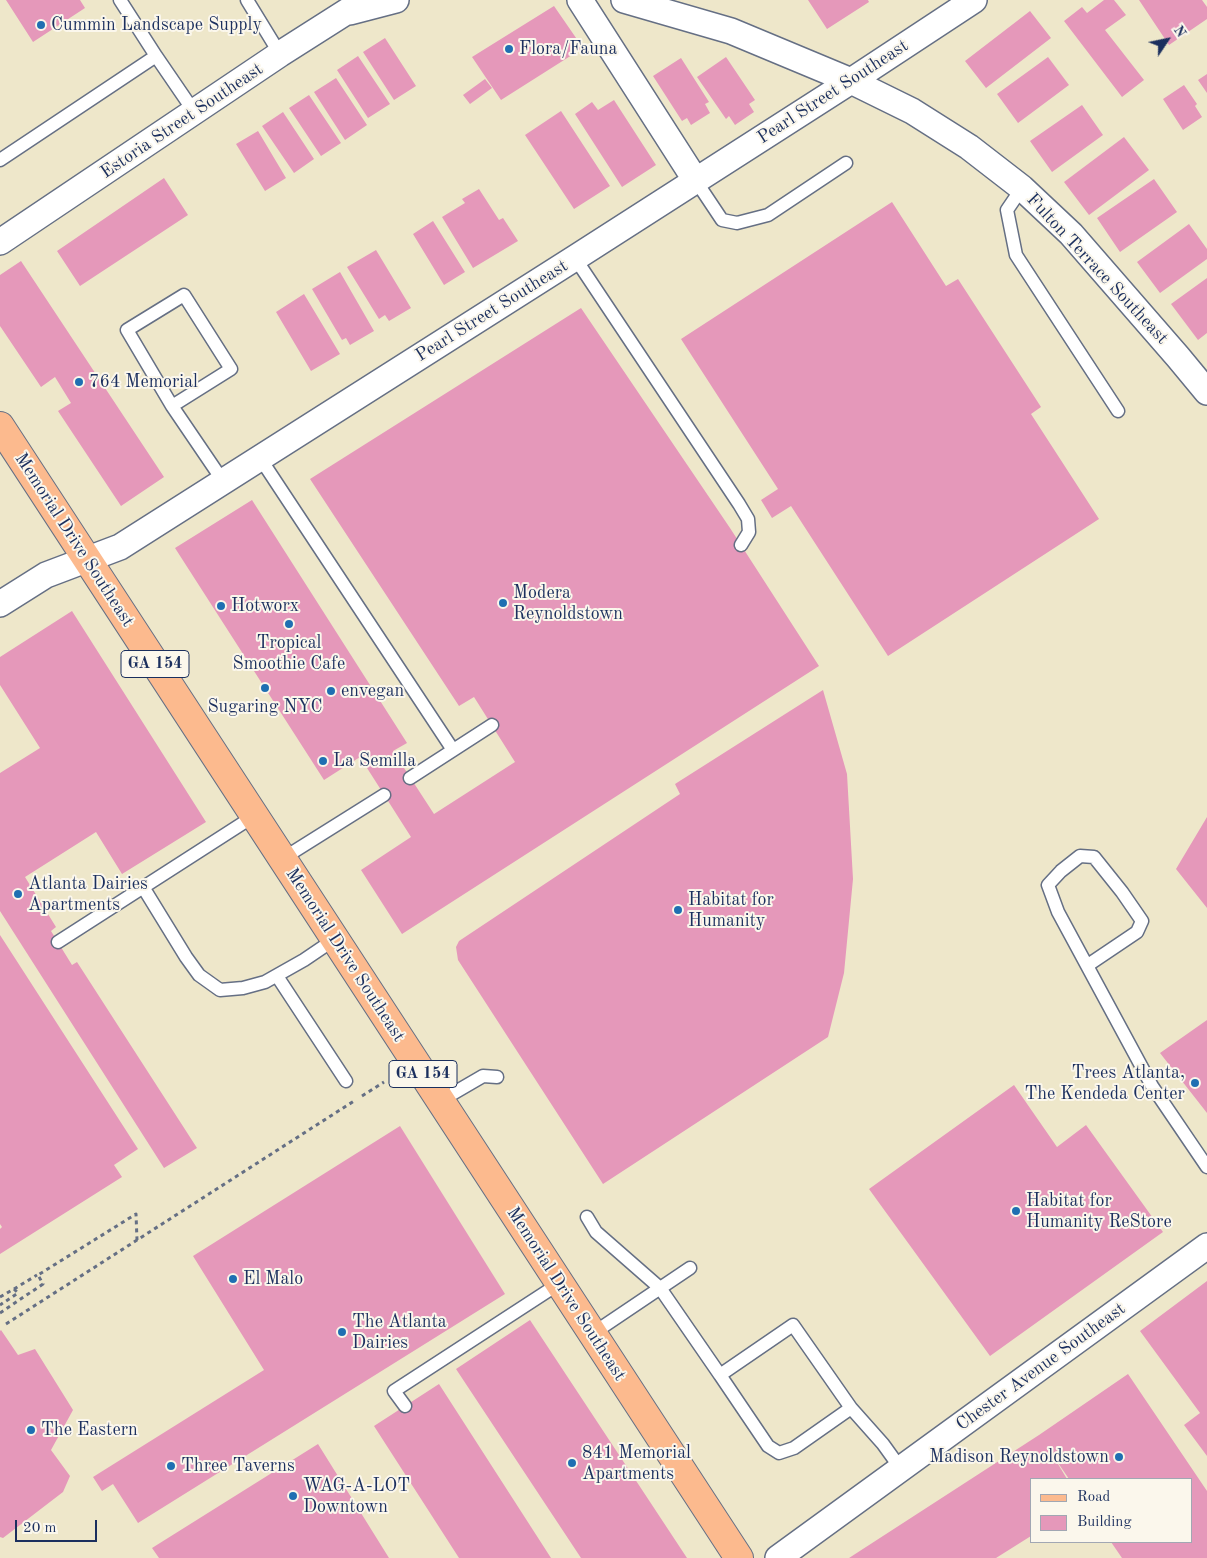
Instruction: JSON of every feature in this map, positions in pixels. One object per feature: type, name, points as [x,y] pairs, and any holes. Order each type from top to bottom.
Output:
[{"type":"main road","name":"Memorial Drive Southeast","points":[[0,426],[739,1558]]},
{"type":"street","name":"Estoria Street Southeast","points":[[0,242],[195,113],[280,54],[365,0]]},
{"type":"street","points":[[345,14],[396,0]]},
{"type":"street","points":[[580,0],[696,180]]},
{"type":"street","name":"Fulton Terrace Southeast","points":[[624,0],[731,31],[851,81],[912,111],[970,147],[1022,188],[1071,234],[1207,392]]},
{"type":"street","name":"Pearl Street Southeast","points":[[0,604],[46,575],[120,547],[575,258],[974,0]]},
{"type":"street","name":"Chester Avenue Southeast","points":[[778,1558],[1207,1246]]},
{"type":"lane","points":[[120,0],[195,113]]},
{"type":"lane","points":[[247,0],[280,54]]},
{"type":"lane","points":[[0,160],[156,56]]},
{"type":"lane","points":[[696,180],[722,220],[737,223],[768,214],[846,163]]},
{"type":"lane","points":[[1022,188],[1007,210],[1016,255],[1118,411]]},
{"type":"lane","points":[[575,258],[748,519],[749,532],[741,545]]},
{"type":"lane","points":[[172,406],[231,369],[184,295],[127,330],[172,406],[223,481]]},
{"type":"lane","points":[[260,458],[454,750]]},
{"type":"lane","points":[[410,778],[492,725]]},
{"type":"lane","points":[[282,859],[384,794]]},
{"type":"lane","points":[[58,942],[254,816]]},
{"type":"lane","points":[[1088,965],[1137,932],[1142,921],[1094,857],[1080,856],[1061,871],[1048,885],[1058,912],[1152,1086],[1207,1167]]},
{"type":"lane","points":[[143,888],[186,957],[199,974],[220,990],[243,988],[265,982],[335,939]]},
{"type":"lane","points":[[277,976],[346,1081]]},
{"type":"lane","points":[[440,1101],[483,1076],[497,1077]]},
{"type":"lane","points":[[587,1217],[596,1232],[660,1288],[768,1446],[779,1453],[794,1448],[851,1408]]},
{"type":"lane","points":[[592,1334],[690,1268]]},
{"type":"lane","points":[[404,1406],[394,1390],[560,1283]]},
{"type":"lane","points":[[720,1375],[793,1325],[851,1408],[883,1444],[901,1469]]},
{"type":"path","points":[[6,1324],[384,1082]]},
{"type":"path","points":[[0,1297],[136,1214],[138,1240]]},
{"type":"path","points":[[0,1313],[43,1284],[38,1275]]},
{"type":"path","points":[[0,1305],[18,1293],[14,1289]]},
{"type":"building","name":"Cummin Landscape Supply","points":[[6,0],[80,0],[85,8],[33,42]]},
{"type":"building","points":[[808,0],[868,0],[869,2],[827,29]]},
{"type":"building","points":[[1104,0],[1114,0],[1126,15],[1105,30],[1144,80],[1122,97],[1064,21],[1082,7],[1087,13]]},
{"type":"building","points":[[1139,0],[1202,0],[1207,7],[1207,19],[1169,45]]},
{"type":"building","points":[[554,6],[583,48],[501,100],[472,57]]},
{"type":"building","points":[[1030,11],[1051,38],[986,88],[965,61]]},
{"type":"building","points":[[385,38],[416,86],[394,100],[363,52]]},
{"type":"building","points":[[358,56],[390,104],[368,118],[337,70]]},
{"type":"building","points":[[726,57],[755,100],[749,104],[754,112],[735,125],[729,116],[726,119],[697,77]]},
{"type":"building","points":[[1048,57],[1069,85],[1018,123],[997,94]]},
{"type":"building","points":[[681,58],[709,102],[705,104],[710,113],[691,125],[687,118],[682,121],[653,76]]},
{"type":"building","points":[[1207,74],[1207,93],[1198,80]]},
{"type":"building","points":[[336,78],[367,125],[345,140],[314,92]]},
{"type":"building","points":[[485,79],[492,88],[470,104],[463,95]]},
{"type":"building","points":[[1184,85],[1197,104],[1195,106],[1202,117],[1183,130],[1163,99]]},
{"type":"building","points":[[309,95],[341,143],[321,156],[289,108]]},
{"type":"building","points":[[614,100],[656,165],[622,187],[575,114],[592,102],[598,110]]},
{"type":"building","points":[[1082,105],[1103,135],[1052,172],[1030,141]]},
{"type":"building","points":[[561,111],[610,186],[574,209],[525,135]]},
{"type":"building","points":[[283,112],[314,159],[294,173],[262,126]]},
{"type":"building","points":[[258,131],[286,178],[265,191],[236,144]]},
{"type":"building","points":[[1124,137],[1149,170],[1089,215],[1064,182]]},
{"type":"building","points":[[164,178],[188,215],[80,286],[57,251]]},
{"type":"building","points":[[1154,179],[1177,212],[1120,252],[1097,218]]},
{"type":"building","points":[[479,189],[499,220],[503,218],[518,241],[473,268],[442,217],[465,203],[462,199]]},
{"type":"building","points":[[892,202],[946,286],[958,279],[1041,407],[1031,414],[1099,519],[888,656],[791,506],[772,518],[761,500],[778,489],[681,339]]},
{"type":"building","points":[[433,221],[465,272],[444,285],[413,234]]},
{"type":"building","points":[[1189,224],[1207,249],[1207,259],[1160,293],[1137,262]]},
{"type":"building","points":[[376,250],[411,308],[389,321],[385,315],[379,319],[347,267]]},
{"type":"building","name":"764 Memorial","points":[[21,261],[164,477],[121,506],[58,411],[71,403],[55,377],[41,387],[0,326],[0,275]]},
{"type":"building","points":[[340,272],[374,331],[350,345],[346,338],[342,340],[312,289]]},
{"type":"building","points":[[1207,278],[1207,333],[1198,340],[1171,304]]},
{"type":"building","points":[[304,294],[340,354],[311,371],[276,312]]},
{"type":"building","name":"Modera Reynoldstown","points":[[581,308],[730,528],[819,666],[402,934],[361,870],[411,837],[360,757],[324,780],[175,548],[252,500],[407,743],[393,751],[434,814],[515,762],[474,697],[459,706],[310,479]]},
{"type":"building","name":"Atlanta Dairies Apartments","points":[[72,611],[206,822],[122,874],[96,832],[25,877],[56,927],[51,931],[72,965],[77,962],[197,1148],[164,1168],[0,911],[0,773],[40,748],[0,685],[0,657]]},
{"type":"building","name":"Habitat for Humanity","points":[[823,690],[847,774],[853,879],[844,973],[828,1037],[603,1184],[458,960],[456,947],[459,941],[680,794],[675,784]]},
{"type":"building","points":[[1207,817],[1207,908],[1176,869]]},
{"type":"building","points":[[0,935],[138,1149],[114,1165],[122,1177],[0,1254],[0,1229],[2,1227],[0,1224]]},
{"type":"building","name":"Trees Atlanta, The Kendeda Center","points":[[1207,1020],[1207,1113],[1160,1053]]},
{"type":"building","name":"Habitat for Humanity ReStore","points":[[1014,1085],[1057,1147],[1086,1125],[1163,1232],[990,1356],[869,1189]]},
{"type":"building","name":"The Atlanta Dairies","points":[[400,1126],[505,1294],[138,1523],[113,1484],[102,1491],[93,1477],[264,1370],[193,1256]]},
{"type":"building","points":[[1207,1281],[1207,1456],[1184,1425],[1200,1413],[1140,1331]]},
{"type":"building","name":"841 Memorial Apartments","points":[[530,1320],[687,1558],[581,1558],[456,1369]]},
{"type":"building","name":"The Eastern","points":[[1,1330],[18,1355],[35,1349],[73,1410],[51,1450],[70,1476],[63,1492],[3,1538],[0,1537]]},
{"type":"building","points":[[1128,1374],[1207,1491],[1207,1558],[1122,1558],[1112,1543],[1192,1543],[1192,1478],[1068,1478],[1052,1454],[1066,1478],[1030,1478],[1030,1537],[996,1558],[849,1558],[1039,1435]]},
{"type":"building","points":[[439,1384],[551,1558],[459,1558],[374,1426]]},
{"type":"building","name":"WAG-A-LOT Downtown","points":[[318,1444],[389,1558],[159,1558],[152,1548]]},
{"type":"place","name":"Cummin Landscape Supply","points":[[41,25]]},
{"type":"place","name":"Flora/Fauna","points":[[509,49]]},
{"type":"place","name":"764 Memorial","points":[[79,382]]},
{"type":"place","name":"Modera Reynoldstown","points":[[503,603]]},
{"type":"place","name":"Hotworx","points":[[221,606]]},
{"type":"place","name":"Tropical Smoothie Cafe","points":[[289,624]]},
{"type":"place","name":"Sugaring NYC","points":[[265,688]]},
{"type":"place","name":"envegan","points":[[331,691]]},
{"type":"place","name":"La Semilla","points":[[323,761]]},
{"type":"place","name":"Atlanta Dairies Apartments","points":[[18,894]]},
{"type":"place","name":"Habitat for Humanity","points":[[678,910]]},
{"type":"place","name":"Trees Atlanta, The Kendeda Center","points":[[1195,1083]]},
{"type":"place","name":"Habitat for Humanity ReStore","points":[[1016,1211]]},
{"type":"place","name":"El Malo","points":[[233,1279]]},
{"type":"place","name":"The Atlanta Dairies","points":[[342,1332]]},
{"type":"place","name":"The Eastern","points":[[31,1430]]},
{"type":"place","name":"Madison Reynoldstown","points":[[1119,1457]]},
{"type":"place","name":"841 Memorial Apartments","points":[[572,1463]]},
{"type":"place","name":"Three Taverns","points":[[171,1466]]},
{"type":"place","name":"WAG-A-LOT Downtown","points":[[293,1496]]}]
